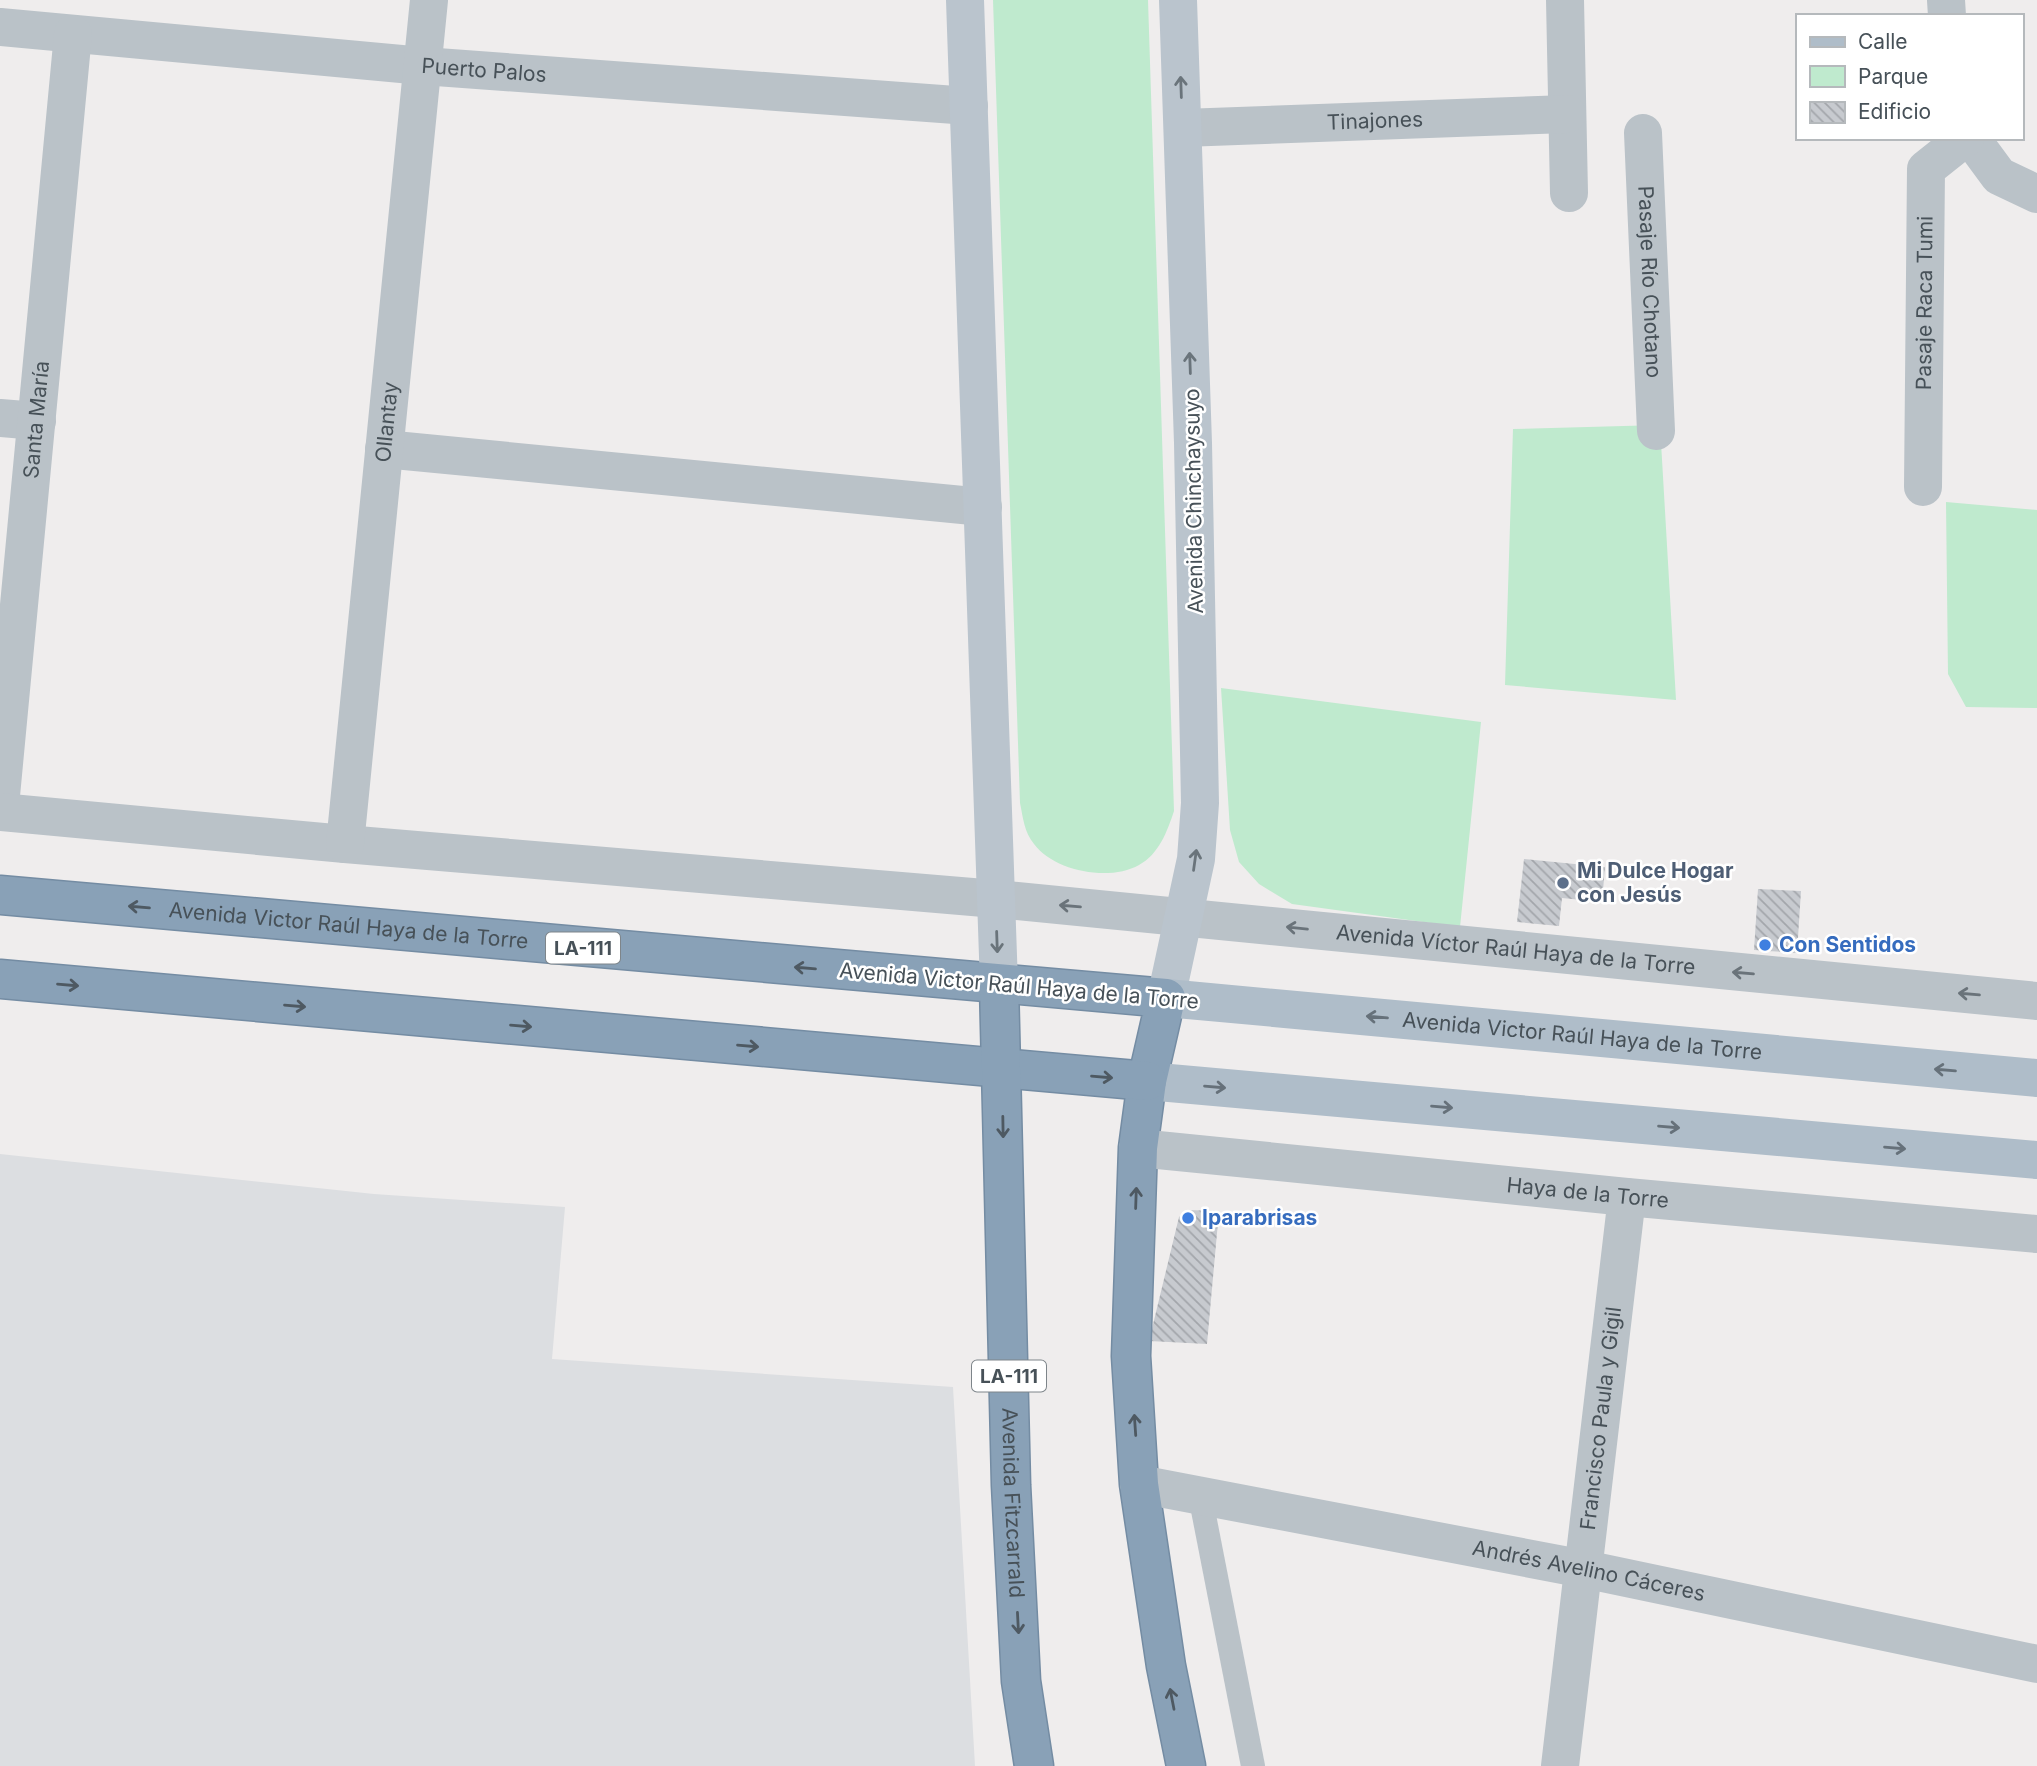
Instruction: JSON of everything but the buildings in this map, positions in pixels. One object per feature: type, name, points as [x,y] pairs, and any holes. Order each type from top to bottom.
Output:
[{"type":"highway","name":"Avenida Victor Raúl Haya de la Torre","points":[[0,895],[1166,998]]},
{"type":"highway","points":[[0,979],[1147,1081]]},
{"type":"highway","name":"Avenida Fitzcarrald","points":[[999,985],[1012,1498],[1021,1681],[1034,1766]]},
{"type":"highway","points":[[1166,998],[1147,1081],[1138,1148],[1131,1356],[1139,1484],[1166,1666],[1186,1766]]},
{"type":"main road","name":"Avenida Victor Raúl Haya de la Torre","points":[[1166,998],[2037,1078]]},
{"type":"main road","points":[[1147,1081],[2037,1160]]},
{"type":"street","name":"Ollantay","points":[[345,844],[429,0]]},
{"type":"street","points":[[965,0],[999,985]]},
{"type":"street","name":"Avenida Chinchaysuyo","points":[[1166,998],[1196,859],[1200,803],[1178,0]]},
{"type":"street","points":[[1565,0],[1569,193]]},
{"type":"street","name":"Puerto Palos","points":[[0,27],[423,66],[969,106]]},
{"type":"street","name":"Santa María","points":[[0,806],[18,420],[73,34]]},
{"type":"street","name":"Tinajones","points":[[1183,128],[1567,114]]},
{"type":"street","name":"Pasaje Río Chotano","points":[[1643,133],[1656,431]]},
{"type":"street","name":"Pasaje Raca Tumi","points":[[1923,486],[1926,169],[1962,140]]},
{"type":"street","points":[[1972,140],[1999,176],[2037,194]]},
{"type":"street","points":[[384,449],[984,507]]},
{"type":"street","name":"Avenida Víctor Raúl Haya de la Torre","points":[[0,812],[996,899],[2037,1001]]},
{"type":"street","name":"Haya de la Torre","points":[[1138,1148],[1627,1197],[2037,1234]]},
{"type":"street","name":"Francisco Paula y Gigil","points":[[1560,1766],[1627,1197]]},
{"type":"street","name":"Andrés Avelino Cáceres","points":[[1139,1484],[1584,1569],[2037,1664]]},
{"type":"lane","points":[[1200,1495],[1253,1766]]},
{"type":"shaded area","points":[[0,1154],[374,1194],[565,1207],[552,1359],[953,1387],[975,1766],[0,1766]]},
{"type":"green space","points":[[993,0],[1148,0],[1174,811],[1165,834],[1152,855],[1139,865],[1113,873],[1068,867],[1043,853],[1028,834],[1020,803]]},
{"type":"green space","points":[[1660,425],[1676,700],[1505,685],[1513,429]]},
{"type":"green space","points":[[1946,502],[2037,510],[2037,708],[1966,707],[1948,674]]},
{"type":"green space","points":[[1221,688],[1481,722],[1460,927],[1292,904],[1259,884],[1239,862],[1230,830]]},
{"type":"place","name":"Mi Dulce Hogar con Jesús","points":[[1563,883]]},
{"type":"place","name":"Con Sentidos","points":[[1765,945]]},
{"type":"place","name":"Iparabrisas","points":[[1188,1218]]}]
